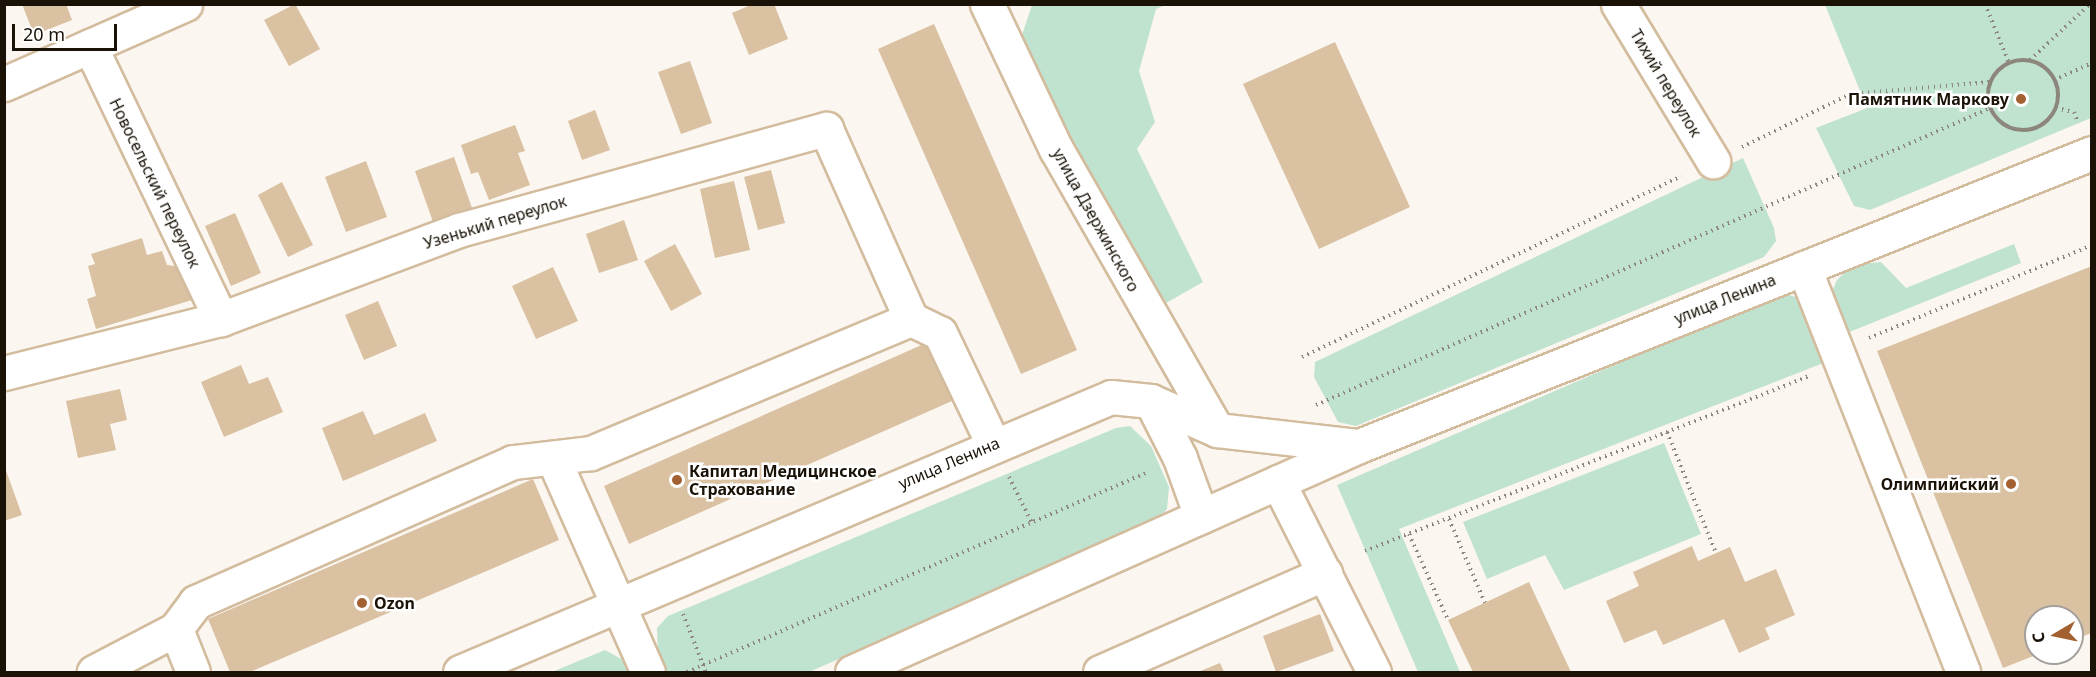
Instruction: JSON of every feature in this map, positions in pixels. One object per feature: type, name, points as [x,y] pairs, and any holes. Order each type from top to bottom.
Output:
[{"type":"street","points":[[4,84],[185,4]]},
{"type":"street","name":"улица Дзержинского","points":[[987,4],[1056,149],[1217,430]]},
{"type":"street","name":"Тихий переулок","points":[[1618,4],[1713,161]]},
{"type":"street","name":"Новосельский переулок","points":[[90,46],[221,319]]},
{"type":"street","name":"Узенький переулок","points":[[4,372],[221,319],[459,230],[826,129],[894,286],[911,319]]},
{"type":"street","name":"улица Ленина","points":[[852,672],[1359,446],[2091,153]]},
{"type":"street","points":[[1804,268],[1963,672]]},
{"type":"street","points":[[94,672],[145,649],[176,629],[196,602],[513,462],[590,453],[911,319],[940,333],[993,444]]},
{"type":"street","name":"улица Ленина","points":[[460,672],[993,444],[1111,397],[1151,401],[1217,430],[1359,446]]},
{"type":"street","points":[[1151,401],[1180,458],[1201,516]]},
{"type":"street","points":[[553,458],[648,672]]},
{"type":"street","points":[[1278,482],[1374,672]]},
{"type":"street","points":[[1100,672],[1325,573]]},
{"type":"street","points":[[176,629],[193,672]]},
{"type":"path","points":[[1985,4],[2010,63]]},
{"type":"path","points":[[2030,60],[2090,4]]},
{"type":"path","points":[[1302,357],[1850,94],[1990,82],[2010,63],[2030,60],[2041,65],[2054,80],[2056,108],[2040,126],[2016,130],[2005,126],[1990,108],[1990,82]]},
{"type":"path","points":[[2054,80],[2091,63]]},
{"type":"path","points":[[1312,407],[1990,108]]},
{"type":"path","points":[[1365,551],[1835,366],[1853,345],[2091,245]]},
{"type":"path","points":[[1667,432],[1716,553]]},
{"type":"path","points":[[993,444],[1033,525]]},
{"type":"path","points":[[687,672],[1033,525],[1180,458]]},
{"type":"path","points":[[1449,519],[1485,603]]},
{"type":"path","points":[[1408,534],[1448,620]]},
{"type":"path","points":[[671,582],[706,672]]},
{"type":"green space","points":[[1032,5],[1165,5],[1156,9],[1139,71],[1155,122],[1137,149],[1203,282],[1159,307],[1020,41]]},
{"type":"green space","points":[[1825,5],[2091,5],[2091,118],[1870,210],[1854,206],[1816,128],[1867,108]]},
{"type":"green space","points":[[1743,158],[1774,228],[1776,241],[1764,257],[1356,426],[1338,422],[1314,377],[1315,362]]},
{"type":"green space","points":[[2014,244],[2021,263],[1842,335],[1830,296],[1837,280],[1852,265],[1881,262],[1906,288]]},
{"type":"green space","points":[[1782,293],[1806,300],[1831,360],[1399,529],[1460,672],[1418,672],[1337,485]]},
{"type":"green space","points":[[1130,426],[1151,446],[1169,487],[1167,509],[1156,521],[809,672],[667,672],[658,653],[657,628],[668,616],[1116,428]]},
{"type":"green space","points":[[1664,443],[1701,534],[1564,590],[1545,555],[1487,579],[1463,522]]},
{"type":"green space","points":[[605,650],[625,661],[631,672],[552,672]]},
{"type":"building","points":[[22,4],[66,4],[72,20],[34,35]]},
{"type":"building","points":[[295,4],[320,49],[289,66],[264,20]]},
{"type":"building","points":[[753,4],[774,4],[788,39],[749,55],[732,13]]},
{"type":"building","points":[[934,24],[1077,350],[1021,374],[878,49]]},
{"type":"building","points":[[1335,42],[1410,207],[1319,249],[1243,84]]},
{"type":"building","points":[[690,61],[712,123],[681,134],[658,72]]},
{"type":"building","points":[[595,110],[610,150],[582,160],[568,121]]},
{"type":"building","points":[[515,125],[525,151],[518,153],[530,185],[489,200],[478,172],[471,174],[461,145]]},
{"type":"building","points":[[454,157],[472,208],[433,222],[415,171]]},
{"type":"building","points":[[366,161],[387,217],[346,232],[325,177]]},
{"type":"building","points":[[771,170],[785,223],[758,230],[744,177]]},
{"type":"building","points":[[734,181],[750,250],[715,258],[700,189]]},
{"type":"building","points":[[282,182],[313,245],[288,257],[258,195]]},
{"type":"building","points":[[235,213],[261,273],[231,286],[205,226]]},
{"type":"building","points":[[624,220],[638,260],[599,273],[586,234]]},
{"type":"building","points":[[142,238],[147,255],[162,251],[167,265],[182,267],[192,300],[96,329],[87,299],[96,296],[88,266],[95,264],[91,254]]},
{"type":"building","points":[[675,244],[702,294],[671,311],[644,261]]},
{"type":"building","name":"Олимпийский","points":[[2092,266],[2092,633],[2084,636],[2084,605],[2024,605],[2024,660],[2003,668],[1877,351]]},
{"type":"building","points":[[553,267],[578,321],[536,339],[512,286]]},
{"type":"building","points":[[378,301],[397,346],[364,360],[345,315]]},
{"type":"building","points":[[926,343],[952,401],[629,544],[604,486]]},
{"type":"building","points":[[241,365],[249,384],[268,377],[283,412],[224,437],[201,382]]},
{"type":"building","points":[[120,389],[127,420],[110,424],[116,450],[78,458],[66,401]]},
{"type":"building","points":[[363,411],[374,435],[425,413],[437,441],[343,481],[322,428]]},
{"type":"building","points":[[4,465],[22,515],[4,521]]},
{"type":"building","points":[[533,479],[559,540],[250,672],[230,672],[208,619]]},
{"type":"building","points":[[1692,546],[1698,561],[1730,547],[1745,582],[1776,569],[1795,615],[1765,628],[1770,639],[1739,653],[1724,619],[1663,645],[1656,630],[1624,643],[1606,601],[1639,586],[1633,572]]},
{"type":"building","points":[[1529,582],[1571,672],[1473,672],[1448,620]]},
{"type":"building","points":[[1320,614],[1334,651],[1276,672],[1263,636]]},
{"type":"building","points":[[1220,663],[1224,672],[1198,672]]},
{"type":"place","name":"Памятник Маркову","points":[[2021,99]]},
{"type":"place","name":"Капитал Медицинское Страхование","points":[[677,480]]},
{"type":"place","name":"Олимпийский","points":[[2011,484]]},
{"type":"place","name":"Ozon","points":[[362,603]]}]
